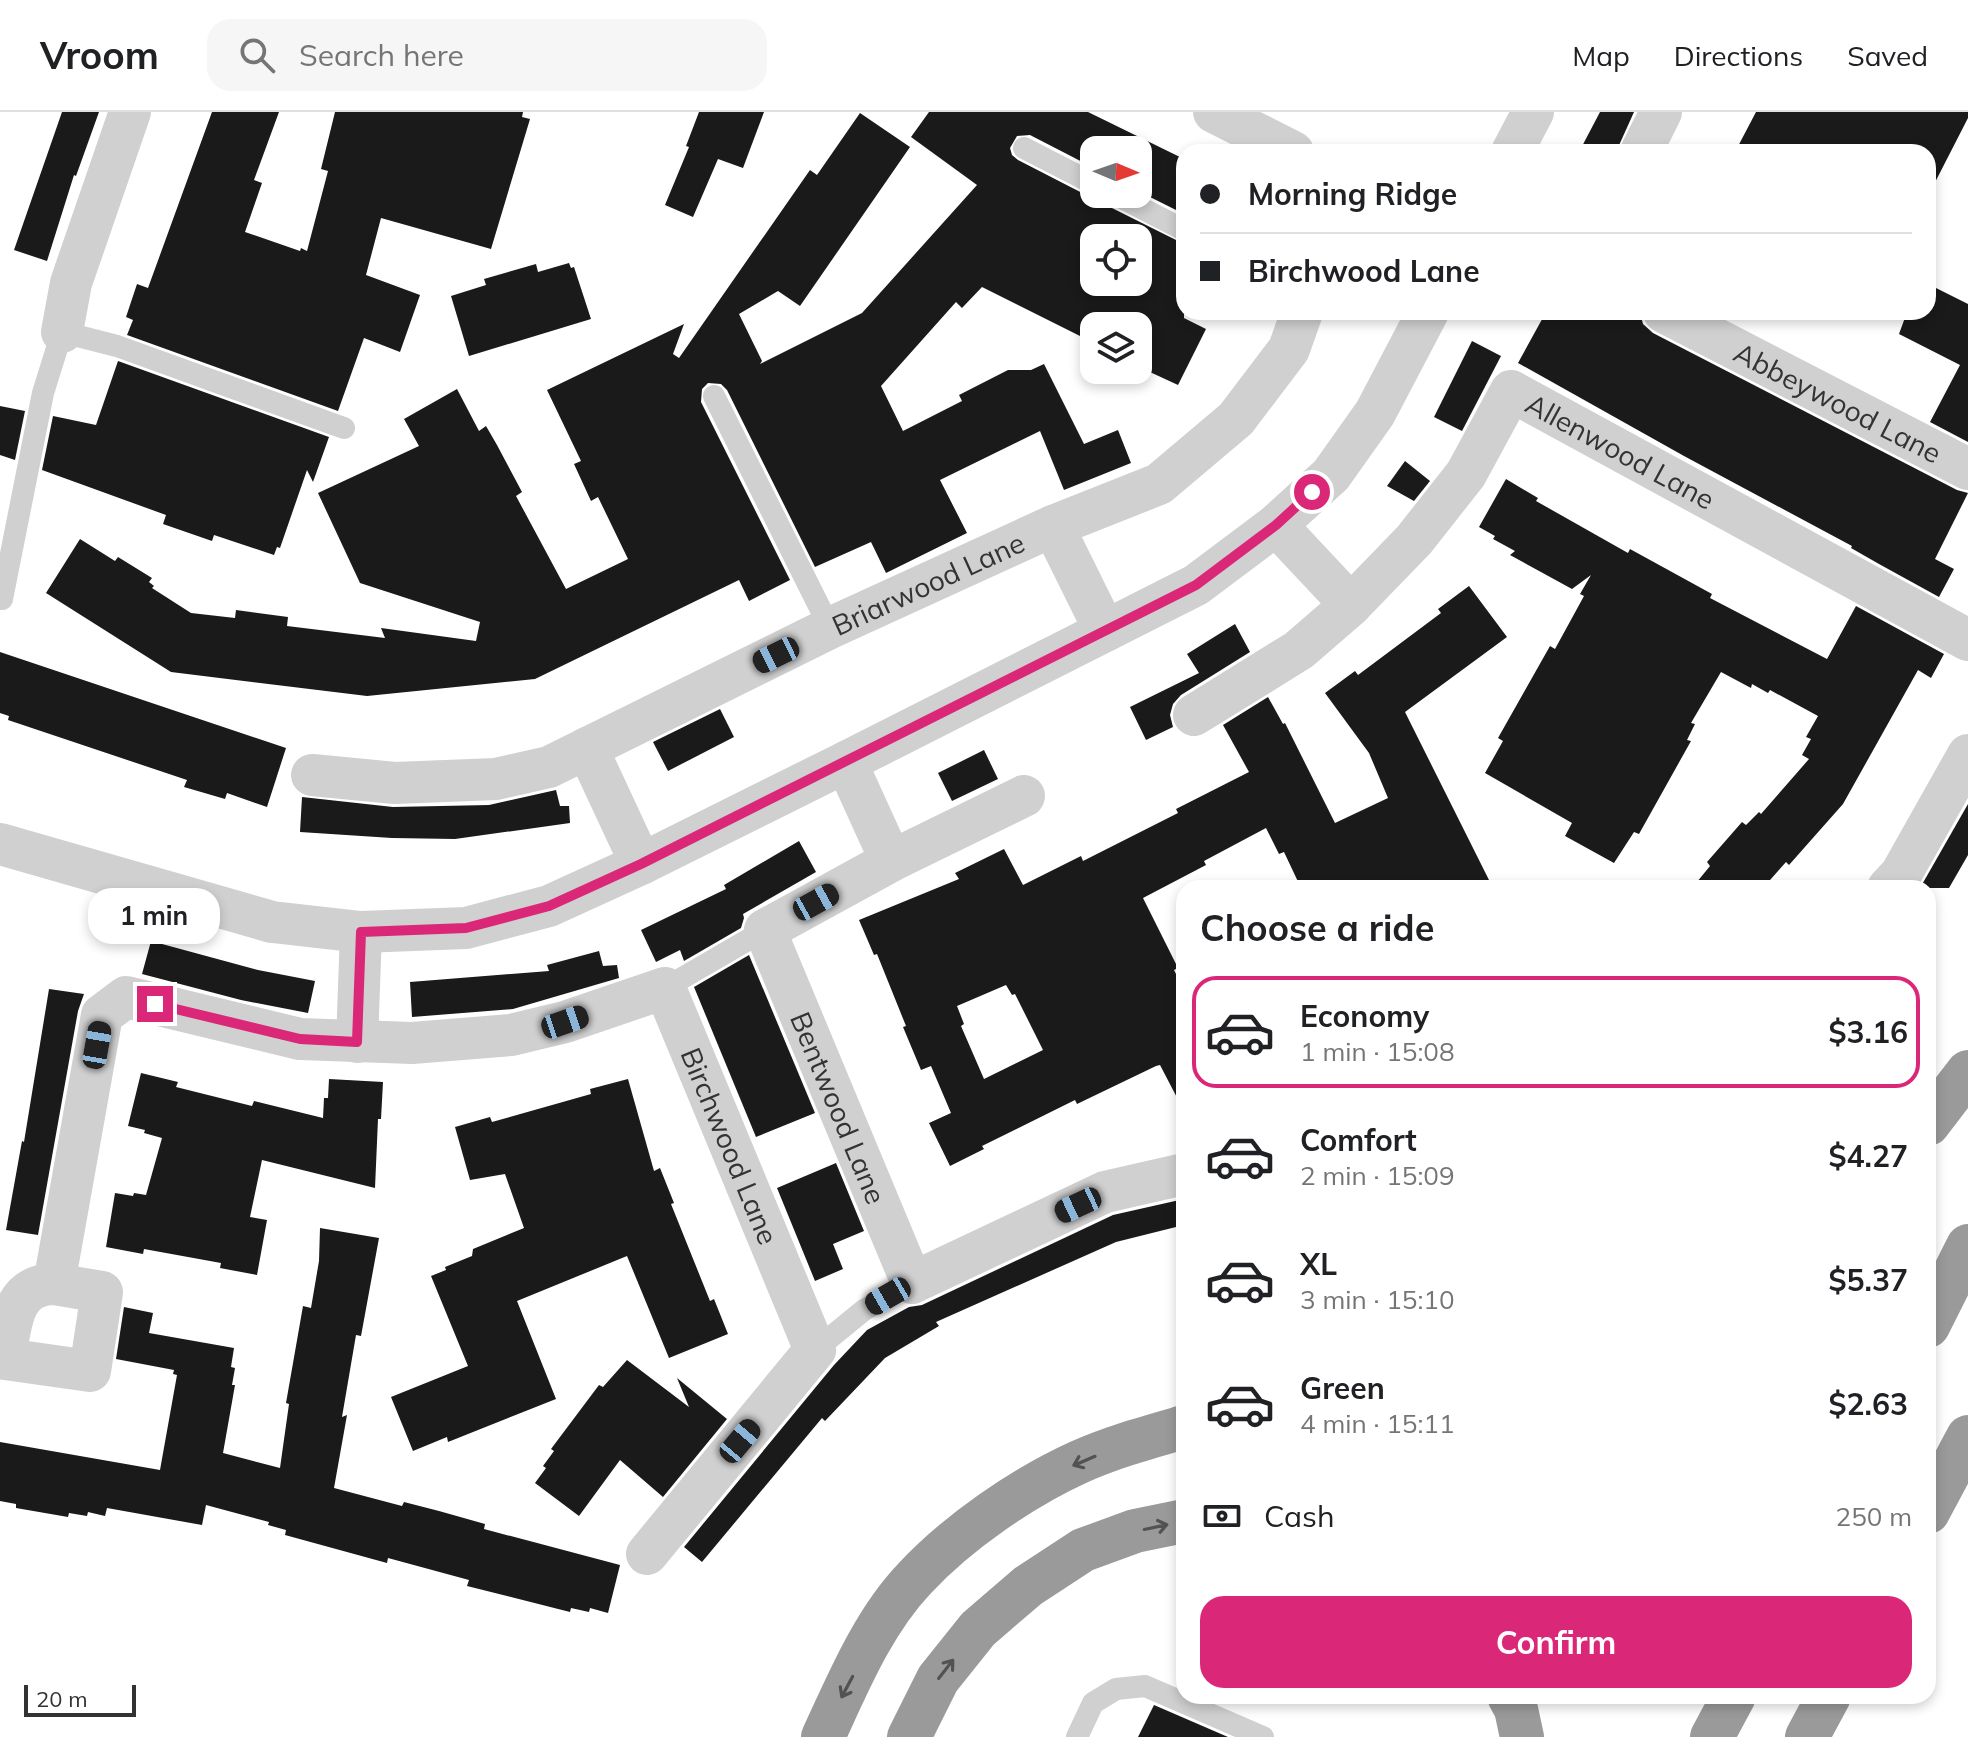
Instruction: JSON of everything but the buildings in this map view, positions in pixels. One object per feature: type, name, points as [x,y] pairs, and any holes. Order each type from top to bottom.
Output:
[{"type":"highway","points":[[1936,1114],[1968,1072]]},
{"type":"highway","points":[[1936,1310],[1968,1246]]},
{"type":"highway","points":[[823,1737],[876,1631],[914,1579],[961,1538],[1020,1494],[1080,1461],[1176,1430]]},
{"type":"highway","points":[[1936,1497],[1968,1437]]},
{"type":"highway","points":[[909,1737],[938,1679],[978,1629],[1028,1586],[1083,1550],[1135,1531],[1176,1523]]},
{"type":"highway","points":[[1512,1704],[1522,1737]]},
{"type":"highway","points":[[1712,1737],[1730,1704]]},
{"type":"highway","points":[[1807,1737],[1825,1704]]},
{"type":"street","points":[[62,332],[71,283],[130,112]]},
{"type":"street","points":[[1214,112],[1277,144]]},
{"type":"street","points":[[1516,144],[1533,112]]},
{"type":"street","points":[[1645,144],[1661,112]]},
{"type":"street","name":"Briarwood Lane","points":[[312,775],[395,783],[496,779],[549,767],[830,628],[1053,526],[1159,484],[1236,419],[1289,349],[1299,320]]},
{"type":"street","points":[[0,844],[272,922],[361,932],[466,928],[549,906],[641,864],[1196,585],[1276,525],[1331,475],[1375,413],[1424,320]]},
{"type":"street","name":"Abbeywood Lane","points":[[1679,320],[1968,469]]},
{"type":"street","name":"Allenwood Lane","points":[[1194,715],[1299,650],[1351,605],[1414,540],[1466,474],[1511,391],[1968,640]]},
{"type":"street","points":[[1276,525],[1351,605]]},
{"type":"street","name":"Briarwood Lane","points":[[1053,526],[1105,631]]},
{"type":"street","points":[[587,748],[641,864]]},
{"type":"street","points":[[1895,880],[1968,755]]},
{"type":"street","points":[[846,762],[891,861]]},
{"type":"street","points":[[765,930],[891,861],[1024,796]]},
{"type":"street","name":"Bentwood Lane","points":[[765,930],[912,1283]]},
{"type":"street","points":[[357,1042],[361,932]]},
{"type":"street","points":[[54,1284],[102,1015],[126,997],[300,1039],[412,1043],[511,1035],[565,1022],[665,988]]},
{"type":"street","name":"Birchwood Lane","points":[[665,988],[815,1350]]},
{"type":"street","points":[[912,1283],[1105,1192],[1176,1176]]},
{"type":"street","points":[[647,1554],[815,1350]]},
{"type":"lane","points":[[1024,148],[1080,177]]},
{"type":"lane","points":[[1141,208],[1176,226]]},
{"type":"lane","points":[[2,599],[43,393],[62,332],[117,346],[344,428]]},
{"type":"lane","points":[[714,396],[830,628]]},
{"type":"lane","points":[[665,988],[765,930]]},
{"type":"lane","points":[[815,1350],[864,1310],[912,1283]]},
{"type":"lane","points":[[1077,1737],[1093,1703],[1116,1689],[1145,1686],[1176,1699]]},
{"type":"lane","points":[[1187,1704],[1263,1737]]},
{"type":"route","points":[[155,1004],[300,1039],[357,1042],[361,932],[466,928],[549,906],[641,864],[1196,585],[1276,525],[1312,492]]}]
